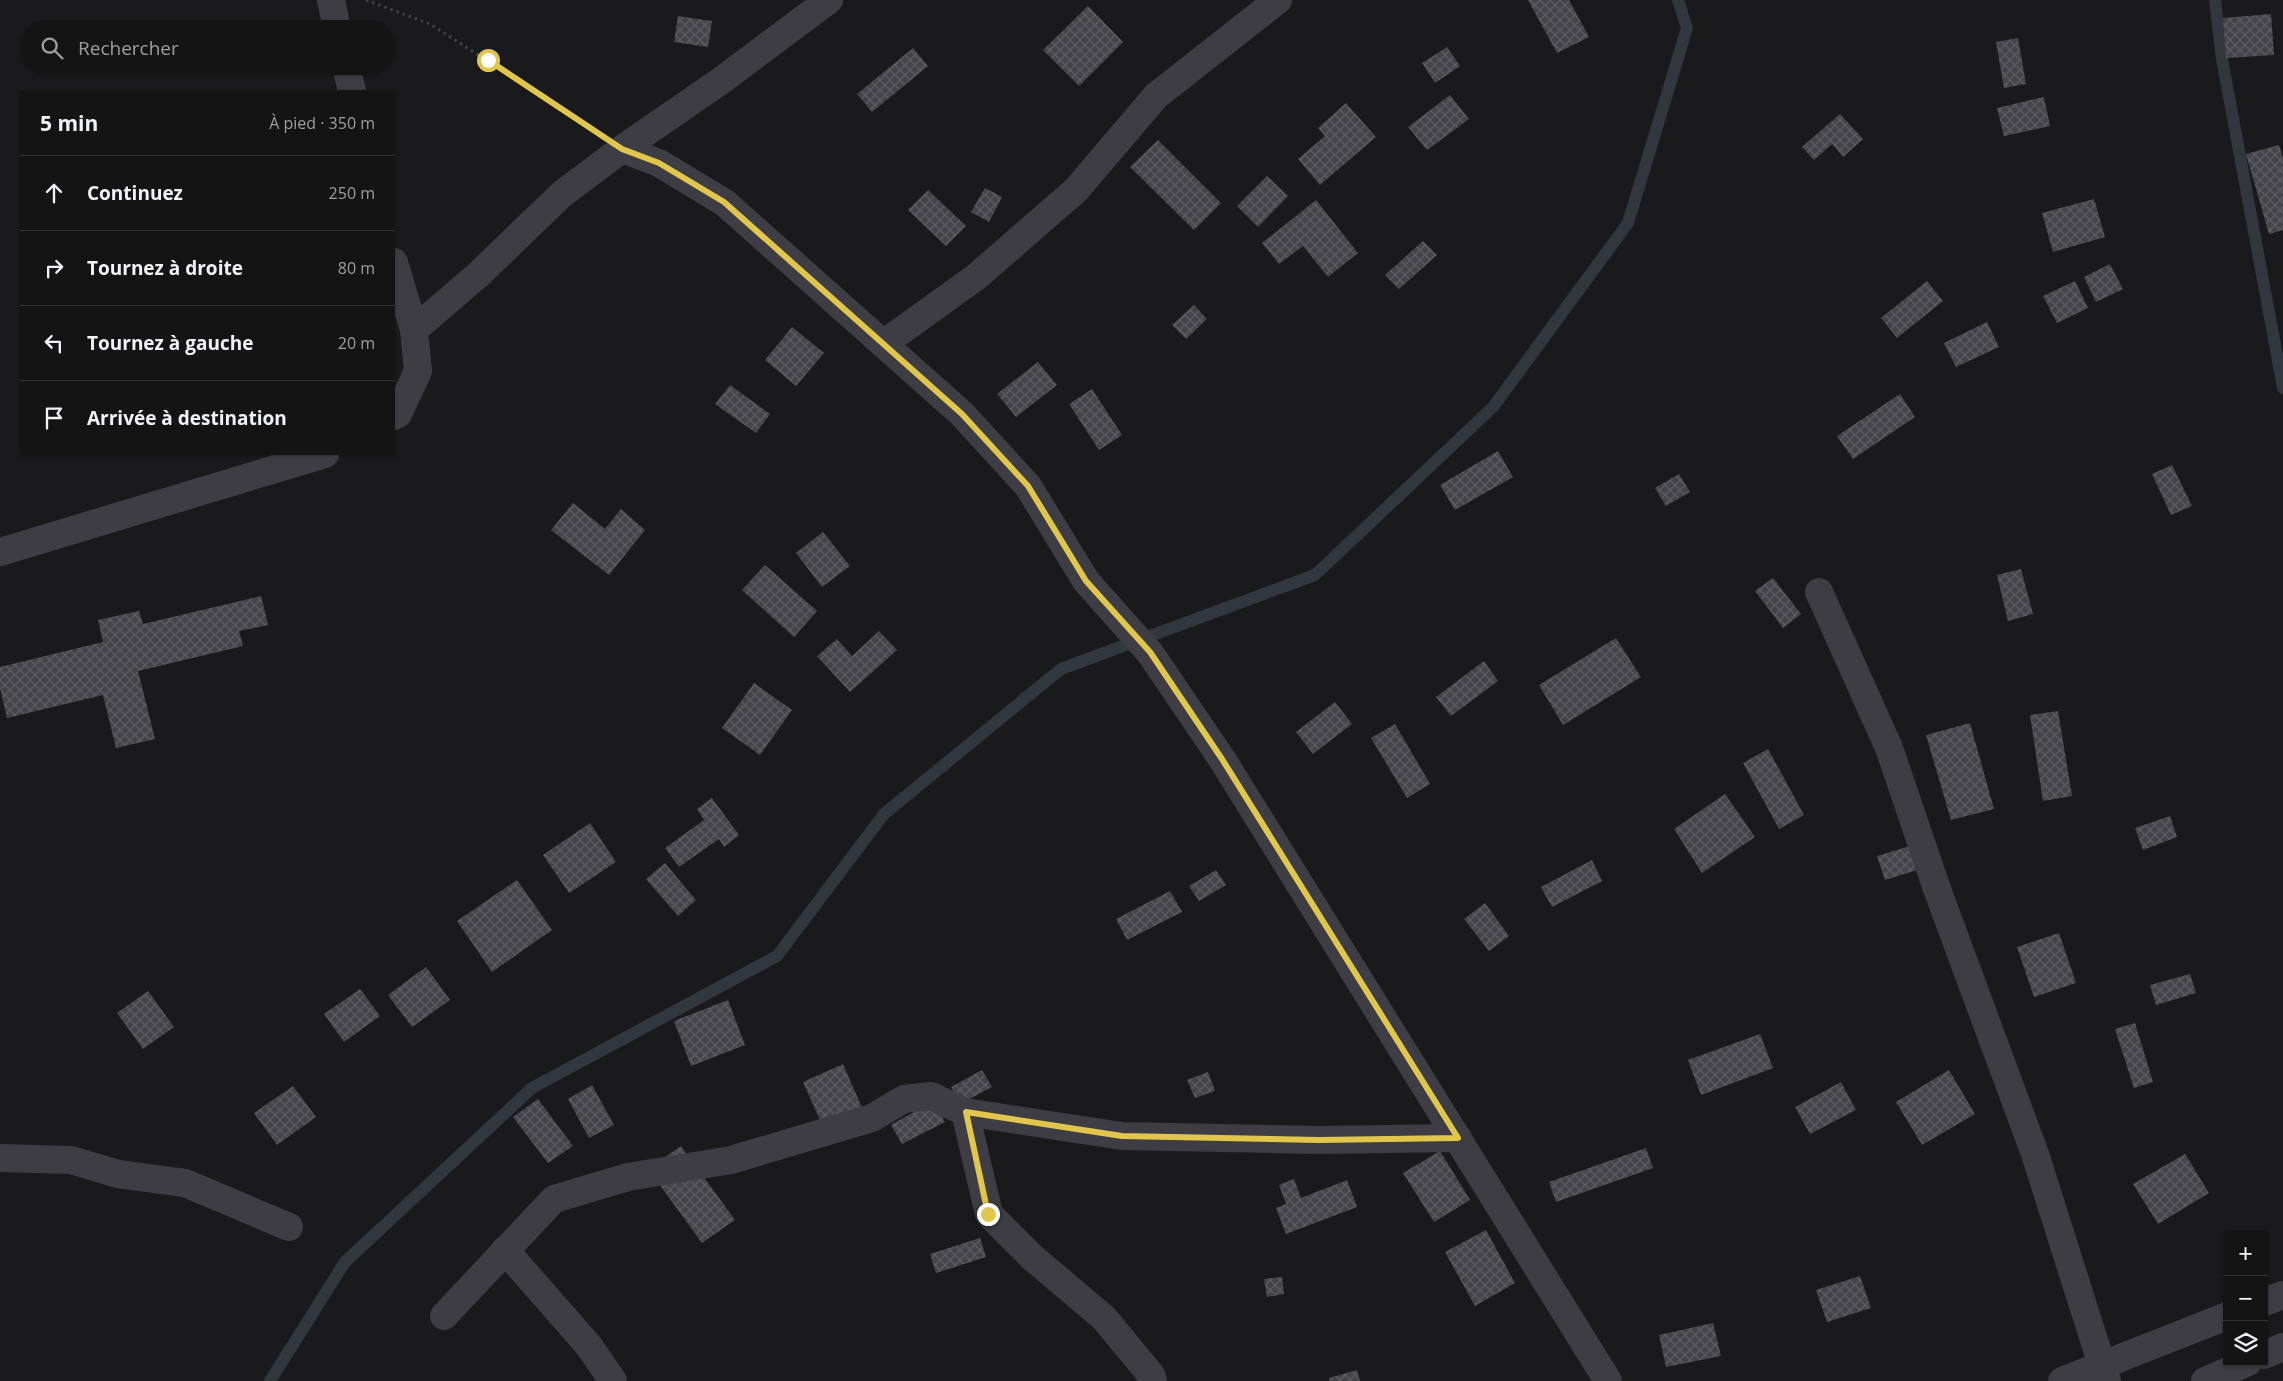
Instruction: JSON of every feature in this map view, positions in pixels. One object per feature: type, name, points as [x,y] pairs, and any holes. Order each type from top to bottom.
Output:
[{"type":"street","points":[[331,0],[336,20]]},
{"type":"street","points":[[414,330],[479,274],[562,194],[622,149],[722,80],[829,0]]},
{"type":"street","points":[[883,344],[976,277],[1076,190],[1156,96],[1278,0]]},
{"type":"street","points":[[348,75],[352,90]]},
{"type":"street","points":[[622,149],[659,163],[724,202],[962,414],[1028,486],[1086,581],[1150,652],[1222,759],[1608,1381]]},
{"type":"street","points":[[395,265],[414,330],[418,371],[398,414],[395,416]]},
{"type":"street","points":[[0,552],[322,455]]},
{"type":"street","points":[[1819,592],[1889,748],[1937,889],[2035,1154],[2104,1373]]},
{"type":"street","points":[[444,1316],[554,1199],[628,1177],[731,1160],[872,1118],[904,1099],[931,1096],[966,1112],[1122,1136],[1319,1140],[1458,1138]]},
{"type":"street","points":[[966,1112],[988,1214],[1033,1258],[1104,1318],[1151,1375],[1153,1381]]},
{"type":"street","points":[[0,1158],[71,1160],[118,1174],[185,1183],[289,1227]]},
{"type":"street","points":[[505,1250],[589,1346],[613,1381]]},
{"type":"street","points":[[2268,1301],[2283,1295]]},
{"type":"street","points":[[2062,1381],[2104,1373],[2223,1318]]},
{"type":"street","points":[[2268,1353],[2283,1347]]},
{"type":"street","points":[[2205,1381],[2239,1366]]},
{"type":"path","points":[[366,0],[430,24],[560,106],[622,149]]},
{"type":"building","points":[[1528,0],[1569,0],[1589,37],[1557,53]]},
{"type":"building","points":[[1088,6],[1123,42],[1079,86],[1043,50]]},
{"type":"building","points":[[2271,14],[2274,55],[2226,58],[2223,18]]},
{"type":"building","points":[[678,16],[712,21],[708,47],[674,42]]},
{"type":"building","points":[[2018,38],[2026,84],[2004,88],[1996,42]]},
{"type":"building","points":[[1447,47],[1460,66],[1435,83],[1422,63]]},
{"type":"building","points":[[913,48],[928,66],[872,112],[857,94]]},
{"type":"building","points":[[1450,95],[1469,119],[1427,150],[1408,127]]},
{"type":"building","points":[[2044,97],[2050,126],[2004,136],[1997,108]]},
{"type":"building","points":[[1346,103],[1376,137],[1320,185],[1298,159],[1325,136],[1318,128]]},
{"type":"building","points":[[1840,114],[1863,139],[1843,157],[1832,144],[1814,160],[1802,147]]},
{"type":"building","points":[[1158,140],[1221,203],[1194,230],[1130,167]]},
{"type":"building","points":[[2279,145],[2283,158],[2283,230],[2269,234],[2246,154]]},
{"type":"building","points":[[1267,176],[1288,196],[1258,227],[1237,206]]},
{"type":"building","points":[[985,188],[1002,197],[989,222],[971,212]]},
{"type":"building","points":[[928,190],[966,226],[946,246],[908,210]]},
{"type":"building","points":[[2094,199],[2105,237],[2053,252],[2042,213]]},
{"type":"building","points":[[1316,200],[1358,253],[1328,277],[1303,246],[1279,264],[1262,243]]},
{"type":"building","points":[[1423,241],[1437,255],[1399,289],[1385,275]]},
{"type":"building","points":[[2110,264],[2123,289],[2096,302],[2084,277]]},
{"type":"building","points":[[1927,281],[1943,301],[1897,338],[1881,318]]},
{"type":"building","points":[[2075,281],[2088,308],[2057,323],[2043,296]]},
{"type":"building","points":[[1194,305],[1207,319],[1186,339],[1172,325]]},
{"type":"building","points":[[1987,322],[1999,347],[1956,367],[1944,343]]},
{"type":"building","points":[[792,327],[824,353],[796,386],[765,360]]},
{"type":"building","points":[[1038,362],[1057,385],[1016,417],[997,394]]},
{"type":"building","points":[[730,385],[770,414],[756,433],[715,404]]},
{"type":"building","points":[[1092,389],[1122,435],[1099,450],[1069,404]]},
{"type":"building","points":[[1900,394],[1915,417],[1853,459],[1837,436]]},
{"type":"building","points":[[1498,451],[1513,477],[1455,510],[1440,485]]},
{"type":"building","points":[[2172,465],[2192,506],[2171,515],[2152,474]]},
{"type":"building","points":[[1679,474],[1690,492],[1666,506],[1655,488]]},
{"type":"building","points":[[573,503],[605,529],[621,509],[645,530],[609,575],[551,530]]},
{"type":"building","points":[[823,532],[850,566],[822,587],[796,553]]},
{"type":"building","points":[[765,565],[817,611],[794,637],[742,590]]},
{"type":"building","points":[[2021,569],[2033,614],[2008,621],[1997,575]]},
{"type":"building","points":[[1773,578],[1801,614],[1783,628],[1755,591]]},
{"type":"building","points":[[261,596],[268,625],[239,631],[243,646],[138,671],[155,739],[116,748],[103,695],[7,718],[0,688],[0,667],[103,642],[98,620],[139,611],[143,624]]},
{"type":"building","points":[[879,631],[897,650],[850,692],[817,656],[837,639],[852,656]]},
{"type":"building","points":[[1616,638],[1641,677],[1563,725],[1539,685]]},
{"type":"building","points":[[1484,661],[1498,681],[1451,716],[1436,697]]},
{"type":"building","points":[[754,683],[792,710],[760,755],[722,728]]},
{"type":"building","points":[[1335,702],[1352,724],[1313,754],[1296,732]]},
{"type":"building","points":[[2058,711],[2072,796],[2043,801],[2030,715]]},
{"type":"building","points":[[1970,723],[1994,809],[1951,820],[1926,735]]},
{"type":"building","points":[[1395,724],[1430,784],[1407,798],[1371,738]]},
{"type":"building","points":[[1768,749],[1804,815],[1779,829],[1743,763]]},
{"type":"building","points":[[1725,794],[1755,837],[1702,873],[1674,829]]},
{"type":"building","points":[[712,798],[739,835],[724,847],[719,839],[679,867],[665,848],[704,820],[697,809]]},
{"type":"building","points":[[2170,816],[2177,837],[2143,850],[2135,828]]},
{"type":"building","points":[[590,823],[616,862],[569,893],[543,855]]},
{"type":"building","points":[[1910,846],[1917,870],[1885,880],[1877,856]]},
{"type":"building","points":[[1592,860],[1602,881],[1552,907],[1541,887]]},
{"type":"building","points":[[665,863],[696,900],[678,916],[646,879]]},
{"type":"building","points":[[1216,870],[1226,885],[1199,901],[1189,886]]},
{"type":"building","points":[[517,880],[552,930],[492,972],[457,921]]},
{"type":"building","points":[[1170,891],[1182,912],[1127,940],[1116,919]]},
{"type":"building","points":[[1485,903],[1509,936],[1489,951],[1464,919]]},
{"type":"building","points":[[2059,933],[2076,983],[2034,997],[2017,947]]},
{"type":"building","points":[[426,967],[450,1000],[412,1027],[388,995]]},
{"type":"building","points":[[2190,974],[2196,993],[2156,1005],[2150,985]]},
{"type":"building","points":[[360,989],[380,1016],[344,1042],[324,1014]]},
{"type":"building","points":[[148,991],[174,1027],[143,1049],[117,1013]]},
{"type":"building","points":[[728,1000],[745,1045],[691,1066],[674,1021]]},
{"type":"building","points":[[2135,1023],[2153,1082],[2134,1088],[2115,1029]]},
{"type":"building","points":[[1760,1034],[1773,1068],[1701,1095],[1688,1060]]},
{"type":"building","points":[[843,1064],[863,1110],[823,1127],[803,1082]]},
{"type":"building","points":[[982,1070],[992,1087],[960,1104],[951,1087]]},
{"type":"building","points":[[1949,1070],[1975,1114],[1922,1145],[1896,1102]]},
{"type":"building","points":[[1208,1072],[1215,1091],[1195,1098],[1187,1080]]},
{"type":"building","points":[[1841,1082],[1856,1110],[1810,1134],[1795,1107]]},
{"type":"building","points":[[592,1085],[614,1125],[589,1138],[568,1099]]},
{"type":"building","points":[[293,1086],[316,1117],[277,1145],[254,1113]]},
{"type":"building","points":[[538,1099],[573,1146],[548,1163],[513,1117]]},
{"type":"building","points":[[933,1101],[945,1122],[902,1144],[891,1125]]},
{"type":"building","points":[[681,1146],[735,1220],[702,1243],[648,1169]]},
{"type":"building","points":[[1646,1148],[1653,1168],[1556,1202],[1549,1182]]},
{"type":"building","points":[[1440,1151],[1470,1200],[1434,1222],[1403,1173]]},
{"type":"building","points":[[2185,1154],[2209,1193],[2158,1224],[2133,1184]]},
{"type":"building","points":[[1294,1179],[1301,1198],[1347,1180],[1357,1207],[1286,1234],[1276,1208],[1286,1204],[1279,1185]]},
{"type":"building","points":[[1486,1230],[1515,1283],[1475,1306],[1445,1252]]},
{"type":"building","points":[[980,1238],[986,1257],[936,1273],[930,1254]]},
{"type":"building","points":[[1860,1276],[1871,1308],[1827,1322],[1816,1290]]},
{"type":"building","points":[[1282,1277],[1284,1294],[1267,1297],[1264,1279]]},
{"type":"building","points":[[1713,1323],[1721,1356],[1666,1367],[1659,1335]]},
{"type":"building","points":[[1357,1370],[1360,1381],[1330,1381],[1329,1378]]},
{"type":"waterway","points":[[270,1381],[345,1262],[532,1088],[777,956],[884,814],[1061,669],[1315,575],[1493,407],[1628,223],[1687,28],[1678,0]]},
{"type":"waterway","points":[[2215,0],[2222,59],[2283,388]]},
{"type":"route","points":[[488,60],[560,106],[622,149],[659,163],[724,202],[800,272],[962,414],[1028,486],[1086,581],[1150,652],[1222,759],[1458,1138],[1319,1140],[1122,1136],[966,1112],[988,1214]]}]
